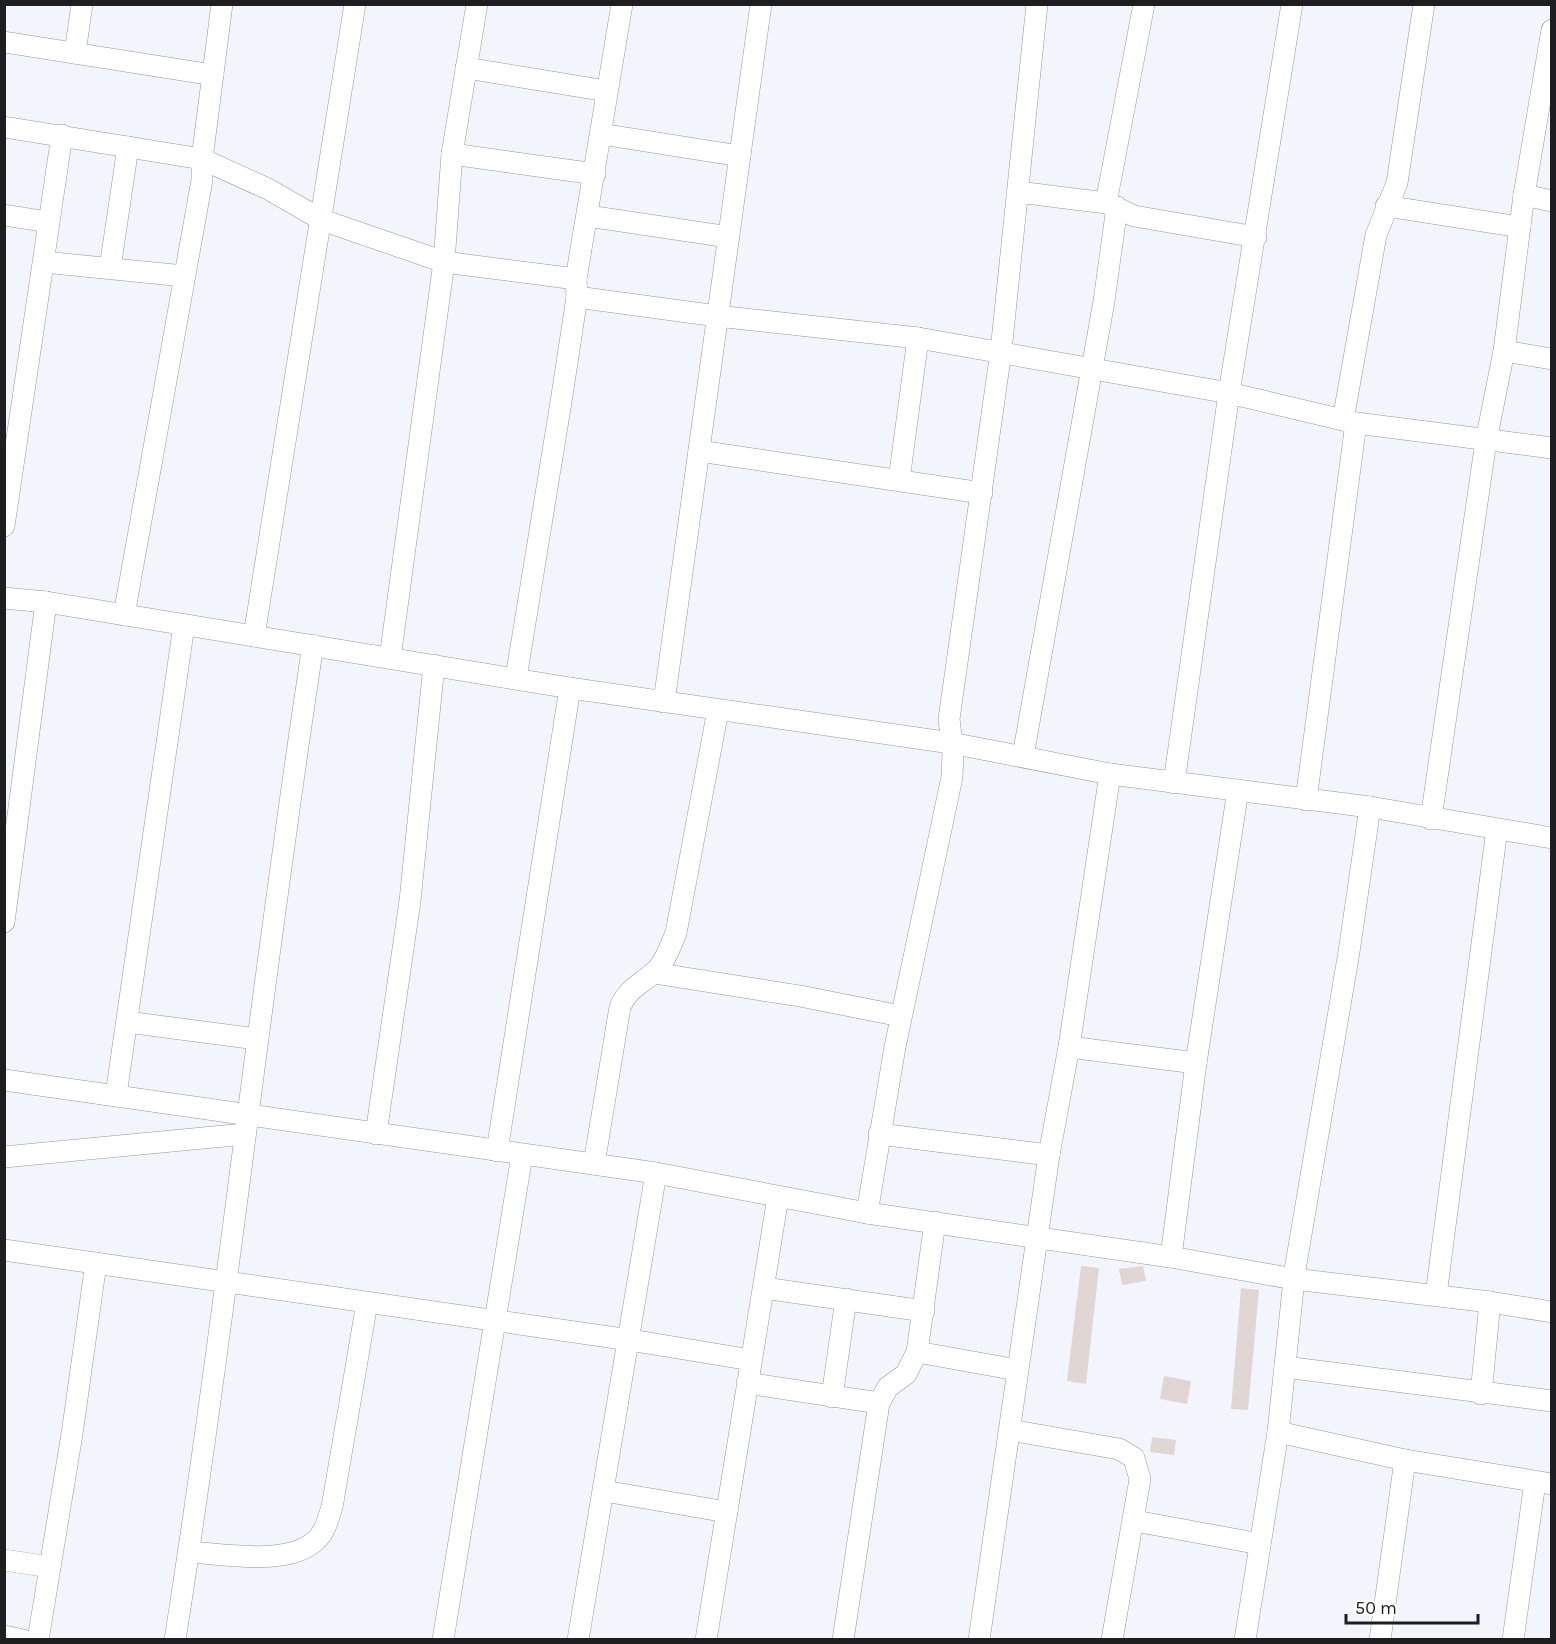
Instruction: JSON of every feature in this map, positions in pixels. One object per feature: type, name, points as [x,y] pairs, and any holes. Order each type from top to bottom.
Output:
[{"type":"street","points":[[75,53],[82,4]]},
{"type":"street","points":[[124,615],[202,180],[202,159],[222,4]]},
{"type":"street","points":[[254,636],[355,4]]},
{"type":"street","points":[[390,658],[444,262],[452,154],[477,4]]},
{"type":"street","points":[[516,678],[622,4]]},
{"type":"street","points":[[664,702],[761,4]]},
{"type":"street","points":[[867,1213],[901,1016],[945,817],[953,764],[949,719],[1001,351],[1037,4]]},
{"type":"street","points":[[1023,756],[1091,368],[1111,205],[1144,4]]},
{"type":"street","points":[[1174,783],[1229,393],[1292,4]]},
{"type":"street","points":[[1306,800],[1350,421],[1376,235],[1397,183],[1424,4]]},
{"type":"street","points":[[1431,819],[1486,441],[1504,351],[1524,195],[1551,30]]},
{"type":"street","points":[[4,42],[213,75]]},
{"type":"street","points":[[466,68],[608,91]]},
{"type":"street","points":[[4,127],[202,159],[268,189],[322,220],[444,262],[717,316],[918,338],[1001,351],[1229,393],[1350,421],[1551,448]]},
{"type":"street","points":[[601,134],[740,156]]},
{"type":"street","points":[[4,526],[62,135]]},
{"type":"street","points":[[110,268],[128,147]]},
{"type":"street","points":[[452,154],[595,174]]},
{"type":"street","points":[[1018,192],[1111,205],[1134,216],[1256,237]]},
{"type":"street","points":[[1524,195],[1551,201]]},
{"type":"street","points":[[1386,206],[1520,227]]},
{"type":"street","points":[[4,215],[48,222]]},
{"type":"street","points":[[588,216],[729,237]]},
{"type":"street","points":[[44,262],[184,276]]},
{"type":"street","points":[[899,480],[918,338]]},
{"type":"street","points":[[1504,351],[1551,359]]},
{"type":"street","points":[[699,451],[981,493]]},
{"type":"street","points":[[4,598],[46,602],[570,688],[951,743],[1110,774],[1370,807],[1551,838]]},
{"type":"street","points":[[4,922],[46,602]]},
{"type":"street","points":[[117,1095],[184,625]]},
{"type":"street","points":[[175,1640],[227,1282],[257,1039],[313,645]]},
{"type":"street","points":[[376,1134],[410,901],[434,665]]},
{"type":"street","points":[[497,1151],[570,688]]},
{"type":"street","points":[[594,1164],[620,1007],[626,993],[654,974],[676,933],[718,710]]},
{"type":"street","points":[[978,1640],[1049,1155],[1069,1047],[1110,774]]},
{"type":"street","points":[[1171,1257],[1196,1063],[1238,790]]},
{"type":"street","points":[[1245,1640],[1278,1432],[1294,1279],[1349,952],[1370,807]]},
{"type":"street","points":[[1436,1295],[1497,829]]},
{"type":"street","points":[[654,974],[790,994],[901,1016]]},
{"type":"street","points":[[127,1022],[257,1039]]},
{"type":"street","points":[[1069,1047],[1196,1063]]},
{"type":"street","points":[[4,1080],[117,1095],[247,1124],[376,1134],[594,1164],[656,1173],[867,1213],[1038,1236],[1294,1279],[1436,1295],[1551,1312]]},
{"type":"street","points":[[4,1157],[247,1124]]},
{"type":"street","points":[[879,1134],[1049,1155]]},
{"type":"street","points":[[443,1640],[522,1155]]},
{"type":"street","points":[[578,1640],[630,1340],[656,1173]]},
{"type":"street","points":[[706,1640],[778,1197]]},
{"type":"street","points":[[843,1640],[879,1403],[888,1387],[906,1374],[917,1352],[935,1222]]},
{"type":"street","points":[[4,1250],[630,1340],[751,1360]]},
{"type":"street","points":[[38,1640],[96,1263]]},
{"type":"street","points":[[764,1288],[924,1311]]},
{"type":"street","points":[[832,1397],[846,1299]]},
{"type":"street","points":[[1481,1394],[1490,1302]]},
{"type":"street","points":[[189,1552],[279,1556],[309,1547],[322,1533],[332,1507],[367,1303]]},
{"type":"street","points":[[917,1352],[1017,1370]]},
{"type":"street","points":[[1285,1367],[1481,1394],[1551,1401]]},
{"type":"street","points":[[747,1383],[879,1403]]},
{"type":"street","points":[[1010,1430],[1119,1449],[1130,1454],[1137,1464],[1140,1479],[1135,1521],[1113,1640]]},
{"type":"street","points":[[1278,1432],[1405,1460],[1543,1483],[1513,1640]]},
{"type":"street","points":[[1380,1640],[1405,1460]]},
{"type":"street","points":[[604,1491],[727,1512]]},
{"type":"street","points":[[1135,1521],[1260,1544]]},
{"type":"street","points":[[4,1560],[50,1567]]},
{"type":"street","points":[[4,1636],[22,1640]]},
{"type":"building","points":[[1081,1266],[1099,1268],[1086,1384],[1067,1381]]},
{"type":"building","points":[[1143,1266],[1146,1281],[1122,1285],[1119,1269]]},
{"type":"building","points":[[1241,1288],[1259,1290],[1248,1410],[1231,1409]]},
{"type":"building","points":[[1164,1376],[1191,1381],[1187,1404],[1160,1399]]},
{"type":"building","points":[[1152,1437],[1176,1440],[1174,1455],[1150,1452]]}]
